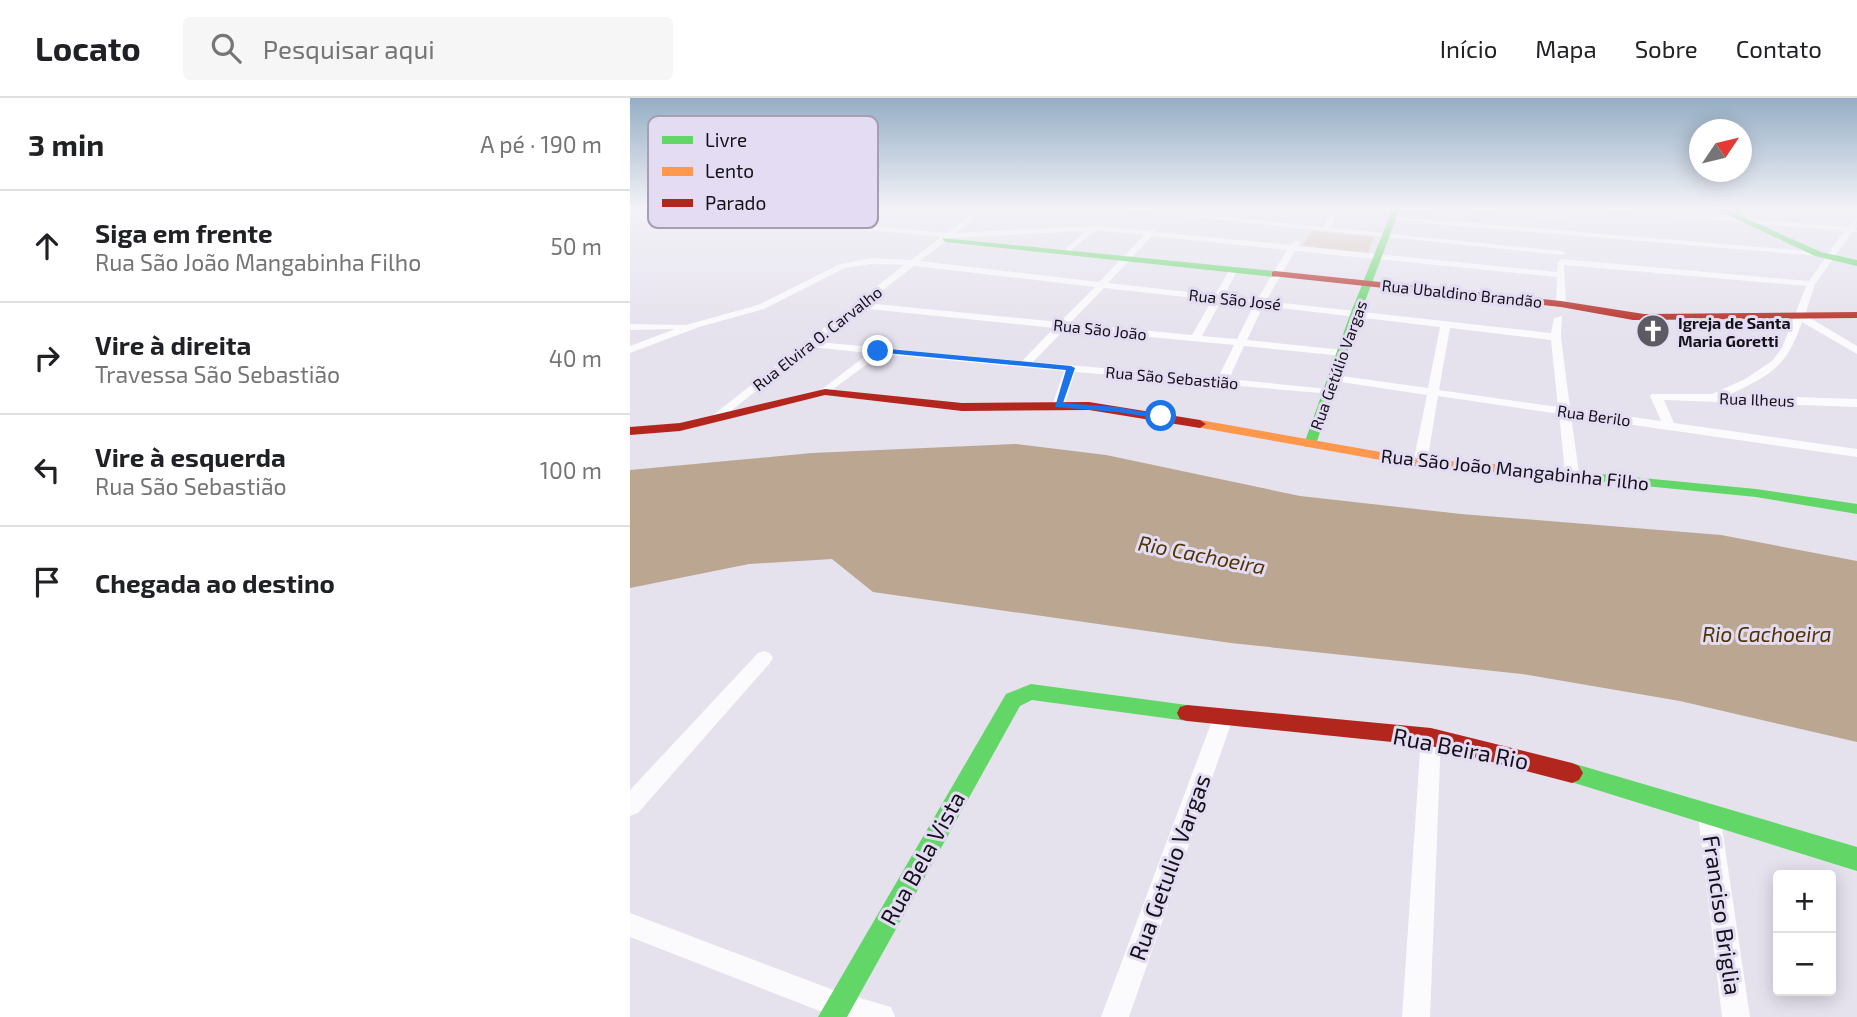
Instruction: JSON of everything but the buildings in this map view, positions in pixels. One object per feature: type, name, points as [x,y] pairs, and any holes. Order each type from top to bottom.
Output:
[{"type":"street","name":"Rua Elvira O. Carvalho","points":[[717,418],[807,344],[930,251]]},
{"type":"street","name":"Rua Ubaldino Brandão","points":[[1068,251],[1368,283],[1560,311],[1645,317],[1857,315]]},
{"type":"street","points":[[1025,364],[1133,251]]},
{"type":"street","points":[[1222,382],[1275,273],[1291,251]]},
{"type":"street","points":[[1320,251],[1561,275]]},
{"type":"street","name":"Rua Getúlio Vargas","points":[[1310,444],[1380,251]]},
{"type":"street","points":[[1465,251],[1466,265]]},
{"type":"street","points":[[1519,251],[1811,284]]},
{"type":"street","points":[[1563,251],[1556,337],[1572,473]]},
{"type":"street","points":[[1777,251],[1823,255],[1857,263]]},
{"type":"street","points":[[1813,251],[1823,255]]},
{"type":"street","points":[[1716,397],[1749,381],[1776,363],[1794,337],[1811,284],[1823,255],[1828,251]]},
{"type":"street","name":"Rua São José","points":[[695,326],[761,307],[843,266],[872,261],[914,263],[1356,312],[1556,337]]},
{"type":"street","points":[[1195,338],[1234,269]]},
{"type":"street","name":"Rua São João","points":[[857,305],[1343,353]]},
{"type":"street","points":[[1800,316],[1857,351]]},
{"type":"street","points":[[1420,463],[1446,323]]},
{"type":"street","points":[[630,327],[695,326]]},
{"type":"street","points":[[630,350],[695,326]]},
{"type":"street","name":"Rua São Sebastião","points":[[807,344],[1222,382],[1331,385]]},
{"type":"street","points":[[825,392],[878,351]]},
{"type":"street","points":[[1058,406],[1071,368]]},
{"type":"street","name":"Rua Berilo","points":[[1331,385],[1434,393],[1856,452]]},
{"type":"street","name":"Rua São João Mangabinha Filho","points":[[630,431],[670,429],[825,392],[962,407],[1058,406],[1117,409],[1420,463],[1572,473],[1756,494],[1857,509]]},
{"type":"street","name":"Rua Ilheus","points":[[1669,426],[1656,396],[1857,403]]},
{"type":"street","points":[[630,806],[764,658]]},
{"type":"street","name":"Rua Beira Rio","points":[[1013,700],[1031,692],[1223,718],[1431,737],[1557,768],[1857,859]]},
{"type":"street","name":"Rua Bela Vista","points":[[835,1011],[1013,700]]},
{"type":"street","name":"Rua Getulio Vargas","points":[[1115,1017],[1223,718]]},
{"type":"street","points":[[1416,1017],[1431,737]]},
{"type":"street","name":"Franciso Briglia","points":[[1709,814],[1736,1017]]},
{"type":"street","points":[[630,925],[835,1011],[881,1017]]},
{"type":"water","name":"Rio Cachoeira","points":[[1015,444],[1106,455],[1300,496],[1461,514],[1721,535],[1857,561],[1857,742],[1680,701],[1522,674],[1231,643],[873,592],[832,559],[749,564],[630,588],[630,470],[812,453]]},
{"type":"traffic: fast","points":[[1051,251],[1275,274]]},
{"type":"traffic: fast","points":[[1310,444],[1380,251]]},
{"type":"traffic: fast","points":[[1811,251],[1857,263]]},
{"type":"traffic: fast","points":[[1520,470],[1756,493],[1857,509]]},
{"type":"traffic: fast","points":[[832,1017],[1013,700],[1031,692],[1187,713]]},
{"type":"traffic: fast","points":[[1572,773],[1857,859]]},
{"type":"traffic: slow","points":[[1200,424],[1420,463],[1520,470]]},
{"type":"traffic: jam","points":[[1275,274],[1561,304],[1645,317]]},
{"type":"traffic: jam","points":[[1633,317],[1857,315]]},
{"type":"traffic: jam","points":[[630,431],[680,427],[825,392],[962,407],[1089,406],[1200,424]]},
{"type":"traffic: jam","points":[[1187,713],[1431,737],[1572,773]]},
{"type":"place","name":"Igreja de Santa Maria Goretti","points":[[1653,331]]},
{"type":"route","points":[[878,351],[1071,368],[1058,406],[1089,406],[1161,416]]}]
